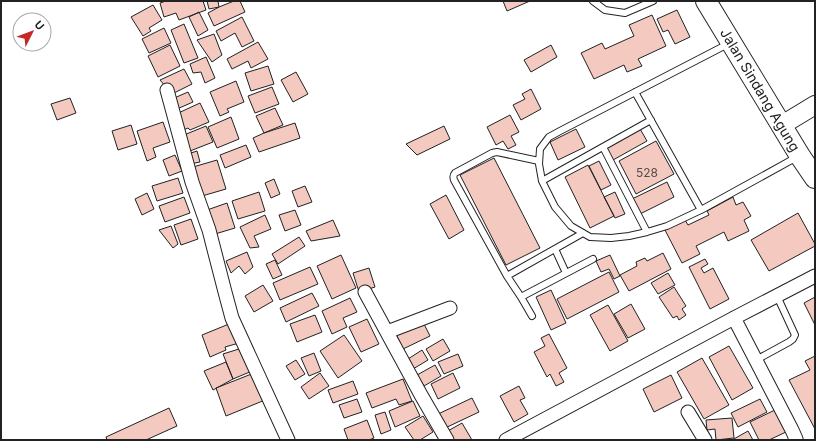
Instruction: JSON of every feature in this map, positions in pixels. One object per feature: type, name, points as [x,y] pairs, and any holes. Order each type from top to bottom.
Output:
[{"type":"main road","name":"Jalan Sindang Agung","points":[[706,1],[800,156],[815,178]]},
{"type":"main road","points":[[782,125],[815,105]]},
{"type":"street","points":[[167,90],[192,182],[218,261],[232,318],[288,440]]},
{"type":"street","points":[[506,440],[815,276]]},
{"type":"street","points":[[365,292],[447,440]]},
{"type":"street","points":[[387,332],[450,308]]},
{"type":"street","points":[[734,318],[796,440]]},
{"type":"street","points":[[688,412],[705,440]]},
{"type":"lane","points":[[593,1],[605,10],[625,13],[653,1]]},
{"type":"lane","points":[[732,42],[549,138],[540,149],[539,161],[542,181],[555,207],[571,226],[590,237],[611,238],[629,236],[667,226],[701,210],[800,156]]},
{"type":"lane","points":[[635,92],[701,210]]},
{"type":"lane","points":[[542,181],[651,120]]},
{"type":"lane","points":[[602,147],[648,232]]},
{"type":"lane","points":[[532,316],[507,276],[454,180],[453,174],[492,153],[497,152],[539,161]]},
{"type":"lane","points":[[507,276],[583,233]]},
{"type":"lane","points":[[555,249],[566,273]]},
{"type":"lane","points":[[521,297],[593,258]]},
{"type":"lane","points":[[756,360],[789,342],[795,335],[777,296]]},
{"type":"building","points":[[166,1],[203,1],[206,10],[179,20],[176,13],[164,17],[160,3]]},
{"type":"building","points":[[207,1],[218,1],[219,7],[209,9]]},
{"type":"building","points":[[234,1],[240,1],[245,12],[214,26],[208,13]]},
{"type":"building","points":[[503,1],[530,1],[507,11]]},
{"type":"building","points":[[153,5],[162,20],[149,28],[151,31],[143,36],[131,17]]},
{"type":"building","points":[[677,10],[690,37],[675,44],[668,30],[663,32],[657,19]]},
{"type":"building","points":[[199,12],[208,30],[198,36],[189,17]]},
{"type":"building","points":[[652,15],[666,46],[638,59],[642,66],[627,72],[624,65],[594,79],[581,53],[602,43],[605,49],[634,36],[629,25]]},
{"type":"building","points":[[242,17],[254,41],[242,47],[235,33],[221,41],[216,31]]},
{"type":"building","points":[[184,24],[198,58],[184,63],[171,30]]},
{"type":"building","points":[[164,28],[171,43],[149,53],[142,39]]},
{"type":"building","points":[[214,34],[222,55],[212,62],[197,40]]},
{"type":"building","points":[[258,42],[268,59],[251,68],[248,61],[232,69],[227,59]]},
{"type":"building","points":[[170,45],[180,66],[158,77],[148,56]]},
{"type":"building","points":[[551,45],[557,57],[531,72],[524,60]]},
{"type":"building","points":[[206,57],[215,78],[205,83],[201,72],[193,73],[190,64]]},
{"type":"building","points":[[268,66],[274,84],[251,91],[245,73]]},
{"type":"building","points":[[184,69],[192,84],[172,94],[160,80]]},
{"type":"building","points":[[296,72],[308,94],[293,102],[281,80]]},
{"type":"building","points":[[236,81],[244,102],[227,109],[229,112],[220,116],[210,92]]},
{"type":"building","points":[[272,87],[279,104],[255,113],[248,96]]},
{"type":"building","points":[[531,89],[541,109],[521,120],[513,105],[525,99],[522,94]]},
{"type":"building","points":[[188,92],[193,102],[177,109],[172,99]]},
{"type":"building","points":[[70,98],[76,113],[57,120],[51,104]]},
{"type":"building","points":[[200,103],[209,122],[190,130],[188,128],[181,131],[174,115]]},
{"type":"building","points":[[275,108],[283,125],[264,133],[256,116]]},
{"type":"building","points":[[510,115],[519,132],[511,136],[516,145],[508,149],[503,141],[496,145],[487,127]]},
{"type":"building","points":[[231,117],[239,139],[217,148],[208,127]]},
{"type":"building","points":[[163,122],[170,142],[153,148],[156,157],[147,161],[137,131]]},
{"type":"building","points":[[295,123],[300,138],[259,152],[253,138]]},
{"type":"building","points":[[131,125],[137,144],[118,150],[112,131]]},
{"type":"building","points":[[206,126],[213,142],[190,151],[184,135]]},
{"type":"building","points":[[444,126],[450,139],[417,155],[406,144]]},
{"type":"building","points":[[639,127],[647,141],[613,160],[605,146]]},
{"type":"building","points":[[576,129],[585,147],[558,160],[550,142]]},
{"type":"building","points":[[656,141],[674,174],[636,194],[619,161]]},
{"type":"building","points":[[246,145],[251,157],[225,168],[220,155]]},
{"type":"building","points":[[197,151],[200,162],[190,164],[188,154]]},
{"type":"building","points":[[175,155],[182,171],[169,176],[163,160]]},
{"type":"building","points":[[494,158],[540,248],[506,265],[460,175]]},
{"type":"building","points":[[217,160],[226,189],[202,196],[193,167]]},
{"type":"building","points":[[599,161],[611,185],[601,190],[589,166]]},
{"type":"building","points":[[588,165],[614,216],[590,228],[565,177]]},
{"type":"building","points":[[178,178],[183,193],[157,201],[152,186]]},
{"type":"building","points":[[274,179],[280,194],[271,198],[265,183]]},
{"type":"building","points":[[667,182],[674,197],[640,214],[632,199]]},
{"type":"building","points":[[305,186],[312,202],[298,207],[292,191]]},
{"type":"building","points":[[259,192],[265,211],[238,219],[232,201]]},
{"type":"building","points":[[615,192],[625,214],[615,218],[604,197]]},
{"type":"building","points":[[147,193],[154,209],[142,215],[135,199]]},
{"type":"building","points":[[446,195],[464,230],[449,239],[430,204]]},
{"type":"building","points":[[184,197],[190,213],[165,222],[159,206]]},
{"type":"building","points":[[733,197],[736,205],[743,202],[751,216],[744,220],[749,231],[728,241],[724,232],[696,246],[700,254],[682,263],[665,230],[685,220],[688,225],[709,215],[707,211]]},
{"type":"building","points":[[227,203],[235,228],[215,234],[207,210]]},
{"type":"building","points":[[295,210],[301,225],[285,231],[279,215]]},
{"type":"building","points":[[798,213],[815,246],[769,271],[751,240]]},
{"type":"building","points":[[265,215],[271,229],[254,236],[259,247],[250,248],[240,227]]},
{"type":"building","points":[[191,219],[198,239],[181,245],[174,225]]},
{"type":"building","points":[[333,220],[340,236],[311,241],[306,231]]},
{"type":"building","points":[[171,226],[178,244],[173,248],[159,230]]},
{"type":"building","points":[[299,237],[305,246],[278,264],[272,254]]},
{"type":"building","points":[[247,252],[253,267],[245,274],[239,266],[231,273],[226,261]]},
{"type":"building","points":[[663,253],[671,269],[629,291],[620,275],[637,266],[636,262],[645,258],[647,261]]},
{"type":"building","points":[[341,255],[356,288],[332,299],[317,266]]},
{"type":"building","points":[[610,255],[620,276],[614,279],[609,269],[601,272],[596,261]]},
{"type":"building","points":[[705,259],[708,264],[701,268],[704,273],[713,268],[729,299],[710,309],[689,267]]},
{"type":"building","points":[[275,260],[282,275],[273,279],[266,264]]},
{"type":"building","points":[[310,267],[318,284],[280,300],[273,283]]},
{"type":"building","points":[[369,268],[375,287],[359,292],[353,273]]},
{"type":"building","points":[[609,272],[619,292],[567,319],[557,299]]},
{"type":"building","points":[[668,273],[675,285],[658,294],[651,283]]},
{"type":"building","points":[[263,285],[273,301],[254,312],[245,296]]},
{"type":"building","points":[[674,287],[686,306],[682,309],[686,315],[679,320],[677,316],[673,318],[659,297]]},
{"type":"building","points":[[551,290],[566,323],[551,330],[536,297]]},
{"type":"building","points":[[312,293],[319,306],[286,322],[280,308]]},
{"type":"building","points":[[815,297],[815,325],[804,303]]},
{"type":"building","points":[[350,298],[357,312],[343,318],[347,327],[332,334],[322,311]]},
{"type":"building","points":[[631,304],[645,329],[628,338],[614,314]]},
{"type":"building","points":[[608,305],[628,341],[610,351],[590,315]]},
{"type":"building","points":[[315,315],[322,332],[297,342],[290,324]]},
{"type":"building","points":[[367,319],[379,344],[361,352],[349,327]]},
{"type":"building","points":[[423,322],[430,336],[403,349],[396,334]]},
{"type":"building","points":[[229,324],[239,343],[225,347],[226,350],[210,357],[202,335]]},
{"type":"building","points":[[549,334],[567,368],[559,373],[564,382],[556,386],[550,374],[547,377],[534,352],[545,346],[541,338]]},
{"type":"building","points":[[344,335],[362,361],[338,378],[320,351]]},
{"type":"building","points":[[443,339],[450,351],[433,361],[426,349]]},
{"type":"building","points":[[729,346],[753,388],[732,400],[709,357]]},
{"type":"building","points":[[242,348],[252,371],[233,379],[223,354]]},
{"type":"building","points":[[422,350],[428,360],[413,369],[408,359]]},
{"type":"building","points":[[314,353],[321,371],[309,376],[301,358]]},
{"type":"building","points":[[458,354],[463,366],[444,374],[438,362]]},
{"type":"building","points":[[815,356],[815,429],[789,380],[810,370],[805,361]]},
{"type":"building","points":[[702,358],[729,405],[704,419],[677,372]]},
{"type":"building","points":[[296,360],[305,374],[295,380],[286,366]]},
{"type":"building","points":[[226,362],[233,379],[213,390],[204,371]]},
{"type":"building","points":[[435,365],[441,376],[424,386],[417,375]]},
{"type":"building","points":[[254,373],[265,400],[226,416],[216,388]]},
{"type":"building","points":[[320,373],[329,386],[309,399],[301,387]]},
{"type":"building","points":[[453,373],[460,388],[438,399],[431,384]]},
{"type":"building","points":[[671,375],[682,398],[654,412],[643,389]]},
{"type":"building","points":[[403,379],[412,401],[399,405],[396,399],[372,408],[366,393]]},
{"type":"building","points":[[353,381],[358,394],[333,403],[328,390]]},
{"type":"building","points":[[519,386],[525,398],[520,400],[528,414],[514,422],[500,396]]},
{"type":"building","points":[[472,398],[479,412],[443,429],[436,415]]},
{"type":"building","points":[[357,399],[362,412],[344,418],[339,405]]},
{"type":"building","points":[[760,399],[767,412],[738,427],[731,413]]},
{"type":"building","points":[[413,401],[420,416],[395,427],[389,411]]},
{"type":"building","points":[[169,408],[177,426],[146,440],[107,440],[106,437]]},
{"type":"building","points":[[775,410],[786,432],[769,440],[759,440],[750,422]]},
{"type":"building","points":[[385,412],[391,430],[381,434],[375,415]]},
{"type":"building","points":[[423,416],[433,432],[420,440],[414,440],[405,427]]},
{"type":"building","points":[[732,418],[734,438],[716,440],[715,429],[707,430],[706,420]]},
{"type":"building","points":[[367,420],[374,438],[369,440],[348,440],[344,429]]},
{"type":"building","points":[[462,423],[472,440],[451,440],[446,432]]},
{"type":"building","points":[[748,431],[753,440],[732,440]]}]
